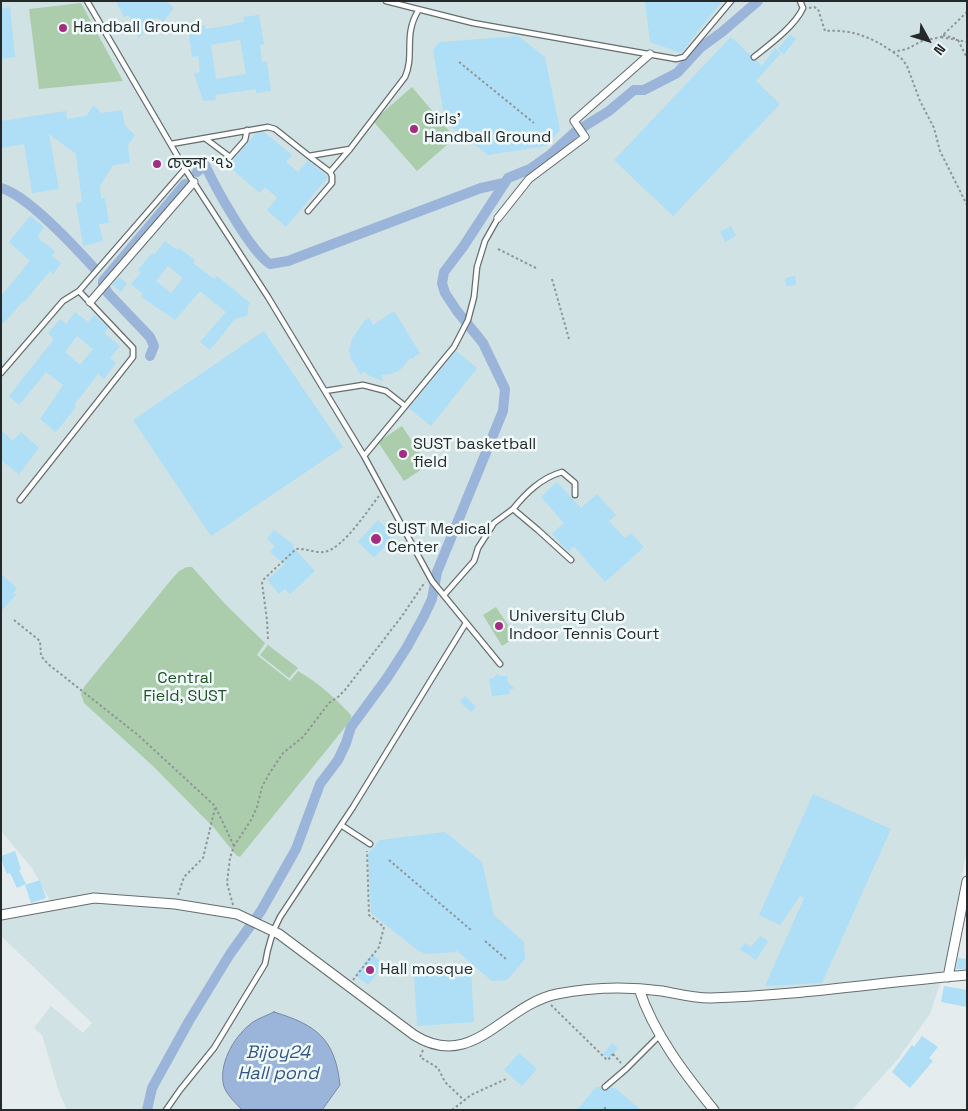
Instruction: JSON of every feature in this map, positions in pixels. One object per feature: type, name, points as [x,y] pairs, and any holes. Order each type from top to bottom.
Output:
[{"type":"street","points":[[498,218],[529,179],[585,137],[574,121],[650,54]]},
{"type":"street","points":[[90,302],[194,182]]},
{"type":"street","points":[[948,977],[967,881]]},
{"type":"street","points":[[1,915],[94,898],[175,904],[237,914],[279,934],[423,1041],[439,1046],[464,1044],[486,1033],[529,1004],[544,998],[591,988],[639,989],[708,998],[906,982],[967,975]]},
{"type":"street","points":[[639,989],[660,1036],[690,1080],[714,1110]]},
{"type":"lane","points":[[87,1],[185,169],[268,297],[364,456],[437,588],[500,664]]},
{"type":"lane","points":[[386,1],[418,10],[539,36],[676,59],[684,57],[731,1]]},
{"type":"lane","points":[[754,57],[785,31],[802,10],[800,1]]},
{"type":"lane","points":[[330,172],[405,77],[408,69],[412,20],[418,10]]},
{"type":"lane","points":[[171,144],[247,130],[268,127],[275,129],[330,172],[332,176],[332,183],[308,211]]},
{"type":"lane","points":[[206,138],[230,157],[245,140],[247,130]]},
{"type":"lane","points":[[309,156],[350,149]]},
{"type":"lane","points":[[1,373],[63,300],[79,291],[185,169]]},
{"type":"lane","points":[[364,456],[454,347],[468,320],[474,297],[476,267],[485,241],[498,218]]},
{"type":"lane","points":[[20,500],[133,357],[133,348],[79,291]]},
{"type":"lane","points":[[325,391],[363,385],[386,391],[405,406]]},
{"type":"lane","points":[[444,595],[474,561],[484,538],[494,524],[550,475],[562,472],[575,483],[575,495]]},
{"type":"lane","points":[[513,509],[571,560]]},
{"type":"lane","points":[[166,1110],[214,1048],[266,964],[268,948],[280,917],[341,825],[466,623]]},
{"type":"lane","points":[[341,825],[370,844]]},
{"type":"lane","points":[[605,1087],[660,1036]]},
{"type":"path","points":[[802,10],[814,7],[818,9],[825,31],[852,32],[878,42],[902,59],[934,128],[940,151],[967,205]]},
{"type":"path","points":[[942,36],[967,12]]},
{"type":"path","points":[[893,52],[942,36],[967,42]]},
{"type":"path","points":[[958,40],[967,57]]},
{"type":"path","points":[[459,62],[534,123]]},
{"type":"path","points":[[498,249],[538,270]]},
{"type":"path","points":[[552,279],[569,339]]},
{"type":"path","points":[[268,639],[262,583],[264,579],[296,549],[323,552],[337,546],[383,491]]},
{"type":"path","points":[[237,914],[227,883],[230,858],[234,846],[251,820],[257,807],[262,787],[274,765],[283,754],[303,737],[329,703],[345,690],[431,578]]},
{"type":"path","points":[[14,620],[40,641],[41,656],[48,664],[138,735],[215,806],[234,846]]},
{"type":"path","points":[[175,904],[184,877],[203,858],[215,806]]},
{"type":"path","points":[[352,981],[379,947],[384,927],[369,916],[366,852],[370,844]]},
{"type":"path","points":[[388,860],[471,930]]},
{"type":"path","points":[[485,941],[506,960]]},
{"type":"path","points":[[544,998],[606,1059],[608,1060],[613,1054],[626,1069]]},
{"type":"path","points":[[423,1041],[424,1048],[420,1057],[438,1068],[445,1082],[464,1100]]},
{"type":"path","points":[[452,1110],[471,1095],[506,1079]]},
{"type":"shaded area","points":[[1,1],[967,1],[967,849],[945,969],[930,1014],[897,1060],[852,1110],[67,1110],[59,1092],[42,1035],[34,1028],[51,1006],[83,1033],[92,1023],[1,936],[1,917],[54,908],[32,868],[1,831]]},
{"type":"green space","name":"Handball Ground","points":[[81,3],[123,81],[39,89],[29,9]]},
{"type":"green space","name":"Girls' Handball Ground","points":[[412,87],[455,138],[417,171],[373,121]]},
{"type":"green space","name":"SUST basketball field","points":[[402,426],[428,465],[404,481],[378,442]]},
{"type":"green space","name":"Central Field, SUST","points":[[192,567],[225,604],[265,643],[257,655],[290,681],[298,671],[306,676],[326,691],[351,715],[346,726],[240,857],[236,855],[215,829],[154,767],[84,703],[81,694],[84,687],[171,580],[179,571]]},
{"type":"green space","name":"University Club Indoor Tennis Court","points":[[496,607],[516,637],[502,646],[483,615]]},
{"type":"green space","points":[[268,645],[298,668],[289,678],[260,655]]},
{"type":"water","name":"Bijoy24 Hall pond","points":[[274,1012],[302,1022],[312,1029],[321,1036],[334,1056],[340,1085],[322,1110],[242,1110],[225,1090],[223,1082],[224,1065],[235,1040],[253,1022]]},
{"type":"building","points":[[116,1],[166,1],[174,8],[163,22],[157,17],[139,38],[129,15],[124,17]]},
{"type":"building","points":[[645,1],[722,1],[681,53],[650,42]]},
{"type":"building","points":[[10,7],[15,57],[1,59],[1,8]]},
{"type":"building","points":[[259,15],[264,44],[260,45],[262,62],[267,61],[271,91],[256,93],[256,89],[215,95],[216,100],[203,101],[194,73],[200,72],[198,56],[192,57],[188,28],[205,25],[205,29],[232,25],[244,22],[243,17]],"holes":[[[240,40],[246,74],[216,79],[211,45]]]},
{"type":"building","points":[[790,34],[796,39],[784,54],[778,49]]},
{"type":"building","points":[[518,36],[545,57],[560,130],[546,146],[488,155],[445,122],[433,50],[440,42]]},
{"type":"building","points":[[731,37],[750,55],[751,60],[756,60],[762,66],[775,48],[781,53],[756,81],[780,104],[673,216],[614,160]]},
{"type":"building","points":[[94,105],[101,113],[122,110],[125,126],[135,135],[128,145],[130,163],[113,165],[100,186],[101,198],[105,198],[109,223],[99,224],[103,241],[83,246],[76,203],[82,202],[76,154],[49,134],[59,189],[32,193],[24,144],[2,148],[1,121],[66,111],[67,119],[86,116]]},
{"type":"building","points":[[264,132],[292,155],[286,162],[298,172],[308,160],[328,177],[286,227],[267,210],[277,198],[265,187],[260,193],[228,166],[256,133]]},
{"type":"building","points":[[30,216],[44,227],[37,237],[55,251],[52,256],[61,263],[53,274],[50,271],[1,326],[1,296],[30,261],[9,242]]},
{"type":"building","points":[[731,226],[736,236],[725,242],[720,232]]},
{"type":"building","points":[[165,241],[177,250],[179,248],[195,260],[193,263],[214,279],[217,276],[250,303],[248,313],[246,316],[235,319],[210,350],[200,342],[226,312],[200,291],[175,320],[141,297],[143,294],[131,284],[141,273],[138,270],[152,253],[154,255]],"holes":[[[168,266],[183,278],[171,293],[156,281]]]},
{"type":"building","points":[[795,276],[796,285],[786,286],[785,278]]},
{"type":"building","points":[[119,277],[127,283],[121,292],[112,285]]},
{"type":"building","points":[[394,311],[420,353],[412,359],[410,358],[396,372],[381,375],[383,381],[363,371],[361,375],[351,359],[349,350],[352,339],[364,321],[369,318],[373,325]]},
{"type":"building","points":[[75,312],[88,322],[94,315],[108,327],[104,333],[120,346],[110,358],[116,363],[104,379],[98,374],[74,405],[76,407],[56,432],[40,419],[63,385],[46,372],[19,405],[9,396],[54,339],[48,333],[60,319],[66,324]],"holes":[[[77,336],[93,349],[80,365],[65,352]]]},
{"type":"building","points":[[264,331],[343,447],[211,536],[133,420]]},
{"type":"building","points":[[456,351],[477,368],[431,426],[409,408]]},
{"type":"building","points":[[1,430],[13,441],[21,432],[39,448],[19,474],[1,460]]},
{"type":"building","points":[[557,482],[581,508],[597,494],[616,515],[609,521],[625,538],[631,533],[644,547],[605,582],[574,546],[568,551],[552,534],[564,523],[541,497]]},
{"type":"building","name":"SUST Medical Center","points":[[378,520],[395,536],[374,558],[358,542]]},
{"type":"building","points":[[274,530],[294,545],[293,547],[315,571],[290,594],[285,589],[279,594],[267,580],[285,564],[270,552],[275,546],[267,539]]},
{"type":"building","points":[[1,574],[17,588],[13,593],[16,595],[1,611]]},
{"type":"building","points":[[497,674],[507,676],[508,683],[515,688],[509,690],[510,694],[492,696],[489,679],[494,678]]},
{"type":"building","points":[[465,696],[476,707],[471,712],[460,702]]},
{"type":"building","points":[[813,794],[891,829],[822,983],[765,986],[804,898],[800,896],[780,925],[759,915]]},
{"type":"building","points":[[445,832],[482,862],[494,915],[524,942],[525,959],[507,980],[492,981],[456,950],[455,952],[425,954],[371,913],[368,854],[380,840]]},
{"type":"building","points":[[15,851],[21,869],[19,870],[26,884],[17,888],[10,873],[7,874],[1,859],[1,856]]},
{"type":"building","points":[[40,880],[46,898],[31,903],[25,885]]},
{"type":"building","points":[[760,936],[768,941],[756,960],[740,949],[745,943],[751,947]]},
{"type":"building","points":[[372,954],[385,964],[368,985],[355,975]]},
{"type":"building","points":[[958,958],[967,959],[967,969],[956,969]]},
{"type":"building","name":"Hall mosque","points":[[471,971],[474,1022],[417,1026],[414,975]]},
{"type":"building","points":[[944,986],[967,990],[967,1007],[941,1002]]},
{"type":"building","points":[[922,1036],[938,1047],[929,1058],[933,1061],[910,1088],[892,1072],[912,1045],[914,1047]]},
{"type":"building","points":[[612,1043],[618,1048],[609,1059],[603,1054]]},
{"type":"building","points":[[519,1053],[537,1069],[522,1086],[504,1070]]},
{"type":"building","points":[[596,1087],[601,1087],[605,1091],[615,1088],[641,1110],[577,1110]]},
{"type":"waterway","points":[[147,1110],[152,1088],[189,1021],[230,954],[261,911],[296,849],[320,784],[338,760],[351,727],[387,678],[424,616],[432,599],[437,572],[503,411],[505,389],[483,343],[445,293],[442,283],[444,272],[463,247],[508,178],[530,169],[551,154],[575,132],[609,111],[634,90],[644,90],[677,73],[700,48],[758,1]]},
{"type":"waterway","points":[[197,172],[205,165],[225,203],[253,247],[270,264],[288,261],[481,188],[504,183]]},
{"type":"waterway","points":[[150,356],[154,346],[150,337],[108,293],[103,281],[185,184]]},
{"type":"waterway","points":[[1,188],[24,200],[37,211],[94,268]]},
{"type":"place","name":"Handball Ground","points":[[63,28]]},
{"type":"place","name":"Girls' Handball Ground","points":[[414,129]]},
{"type":"place","name":"চেতনা '৭১","points":[[157,164]]},
{"type":"place","name":"SUST basketball field","points":[[403,454]]},
{"type":"place","name":"SUST Medical Center","points":[[376,539]]},
{"type":"place","name":"University Club Indoor Tennis Court","points":[[499,626]]},
{"type":"place","name":"Hall mosque","points":[[370,970]]}]
